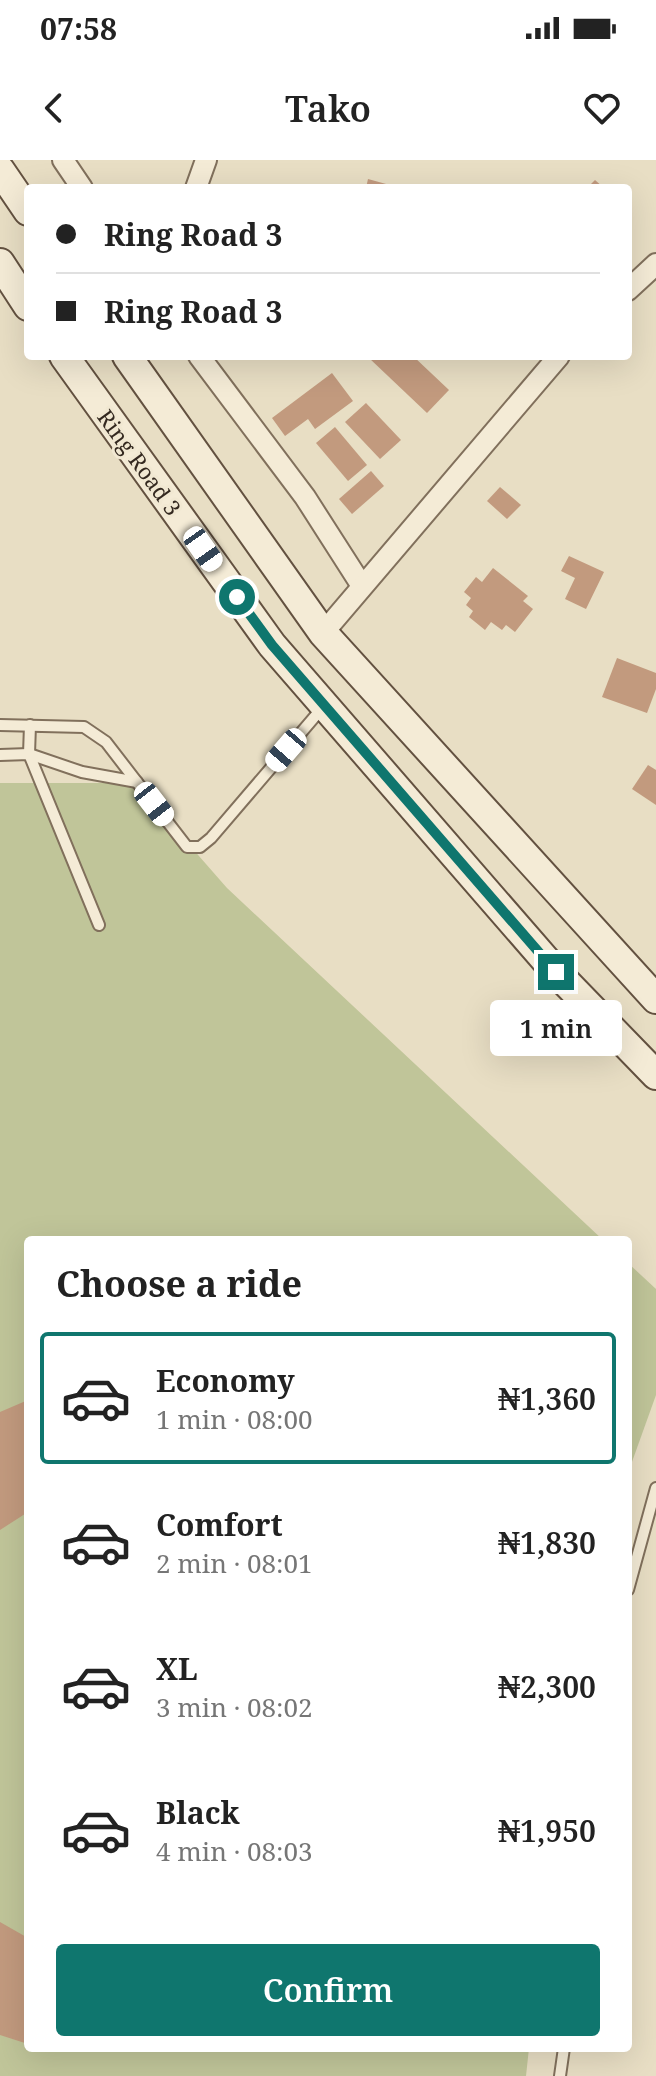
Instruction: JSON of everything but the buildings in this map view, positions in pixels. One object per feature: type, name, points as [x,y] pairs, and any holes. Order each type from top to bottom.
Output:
[{"type":"main road","points":[[0,170],[24,205]]},
{"type":"main road","points":[[0,263],[24,300]]},
{"type":"main road","name":"Ring Road 3","points":[[67,360],[272,645],[556,972],[656,1075]]},
{"type":"main road","points":[[130,360],[323,633],[656,999]]},
{"type":"street","points":[[63,160],[79,184]]},
{"type":"street","points":[[197,184],[206,160]]},
{"type":"street","points":[[632,286],[656,264]]},
{"type":"street","points":[[202,360],[305,497],[362,586]]},
{"type":"street","points":[[323,633],[556,360]]},
{"type":"lane","points":[[0,725],[84,727],[106,742],[187,847],[200,847],[324,706]]},
{"type":"lane","points":[[30,725],[29,754],[99,925]]},
{"type":"lane","points":[[0,755],[29,754],[82,772],[137,782]]},
{"type":"lane","points":[[632,1575],[656,1488]]},
{"type":"lane","points":[[560,2076],[563,2052]]},
{"type":"green space","points":[[0,783],[135,783],[227,888],[599,1236],[24,1236],[24,2052],[529,2052],[526,2076],[0,2076]]},
{"type":"green space","points":[[632,1267],[656,1289],[656,1395],[632,1462]]},
{"type":"route","points":[[237,597],[272,645],[556,972]]}]
